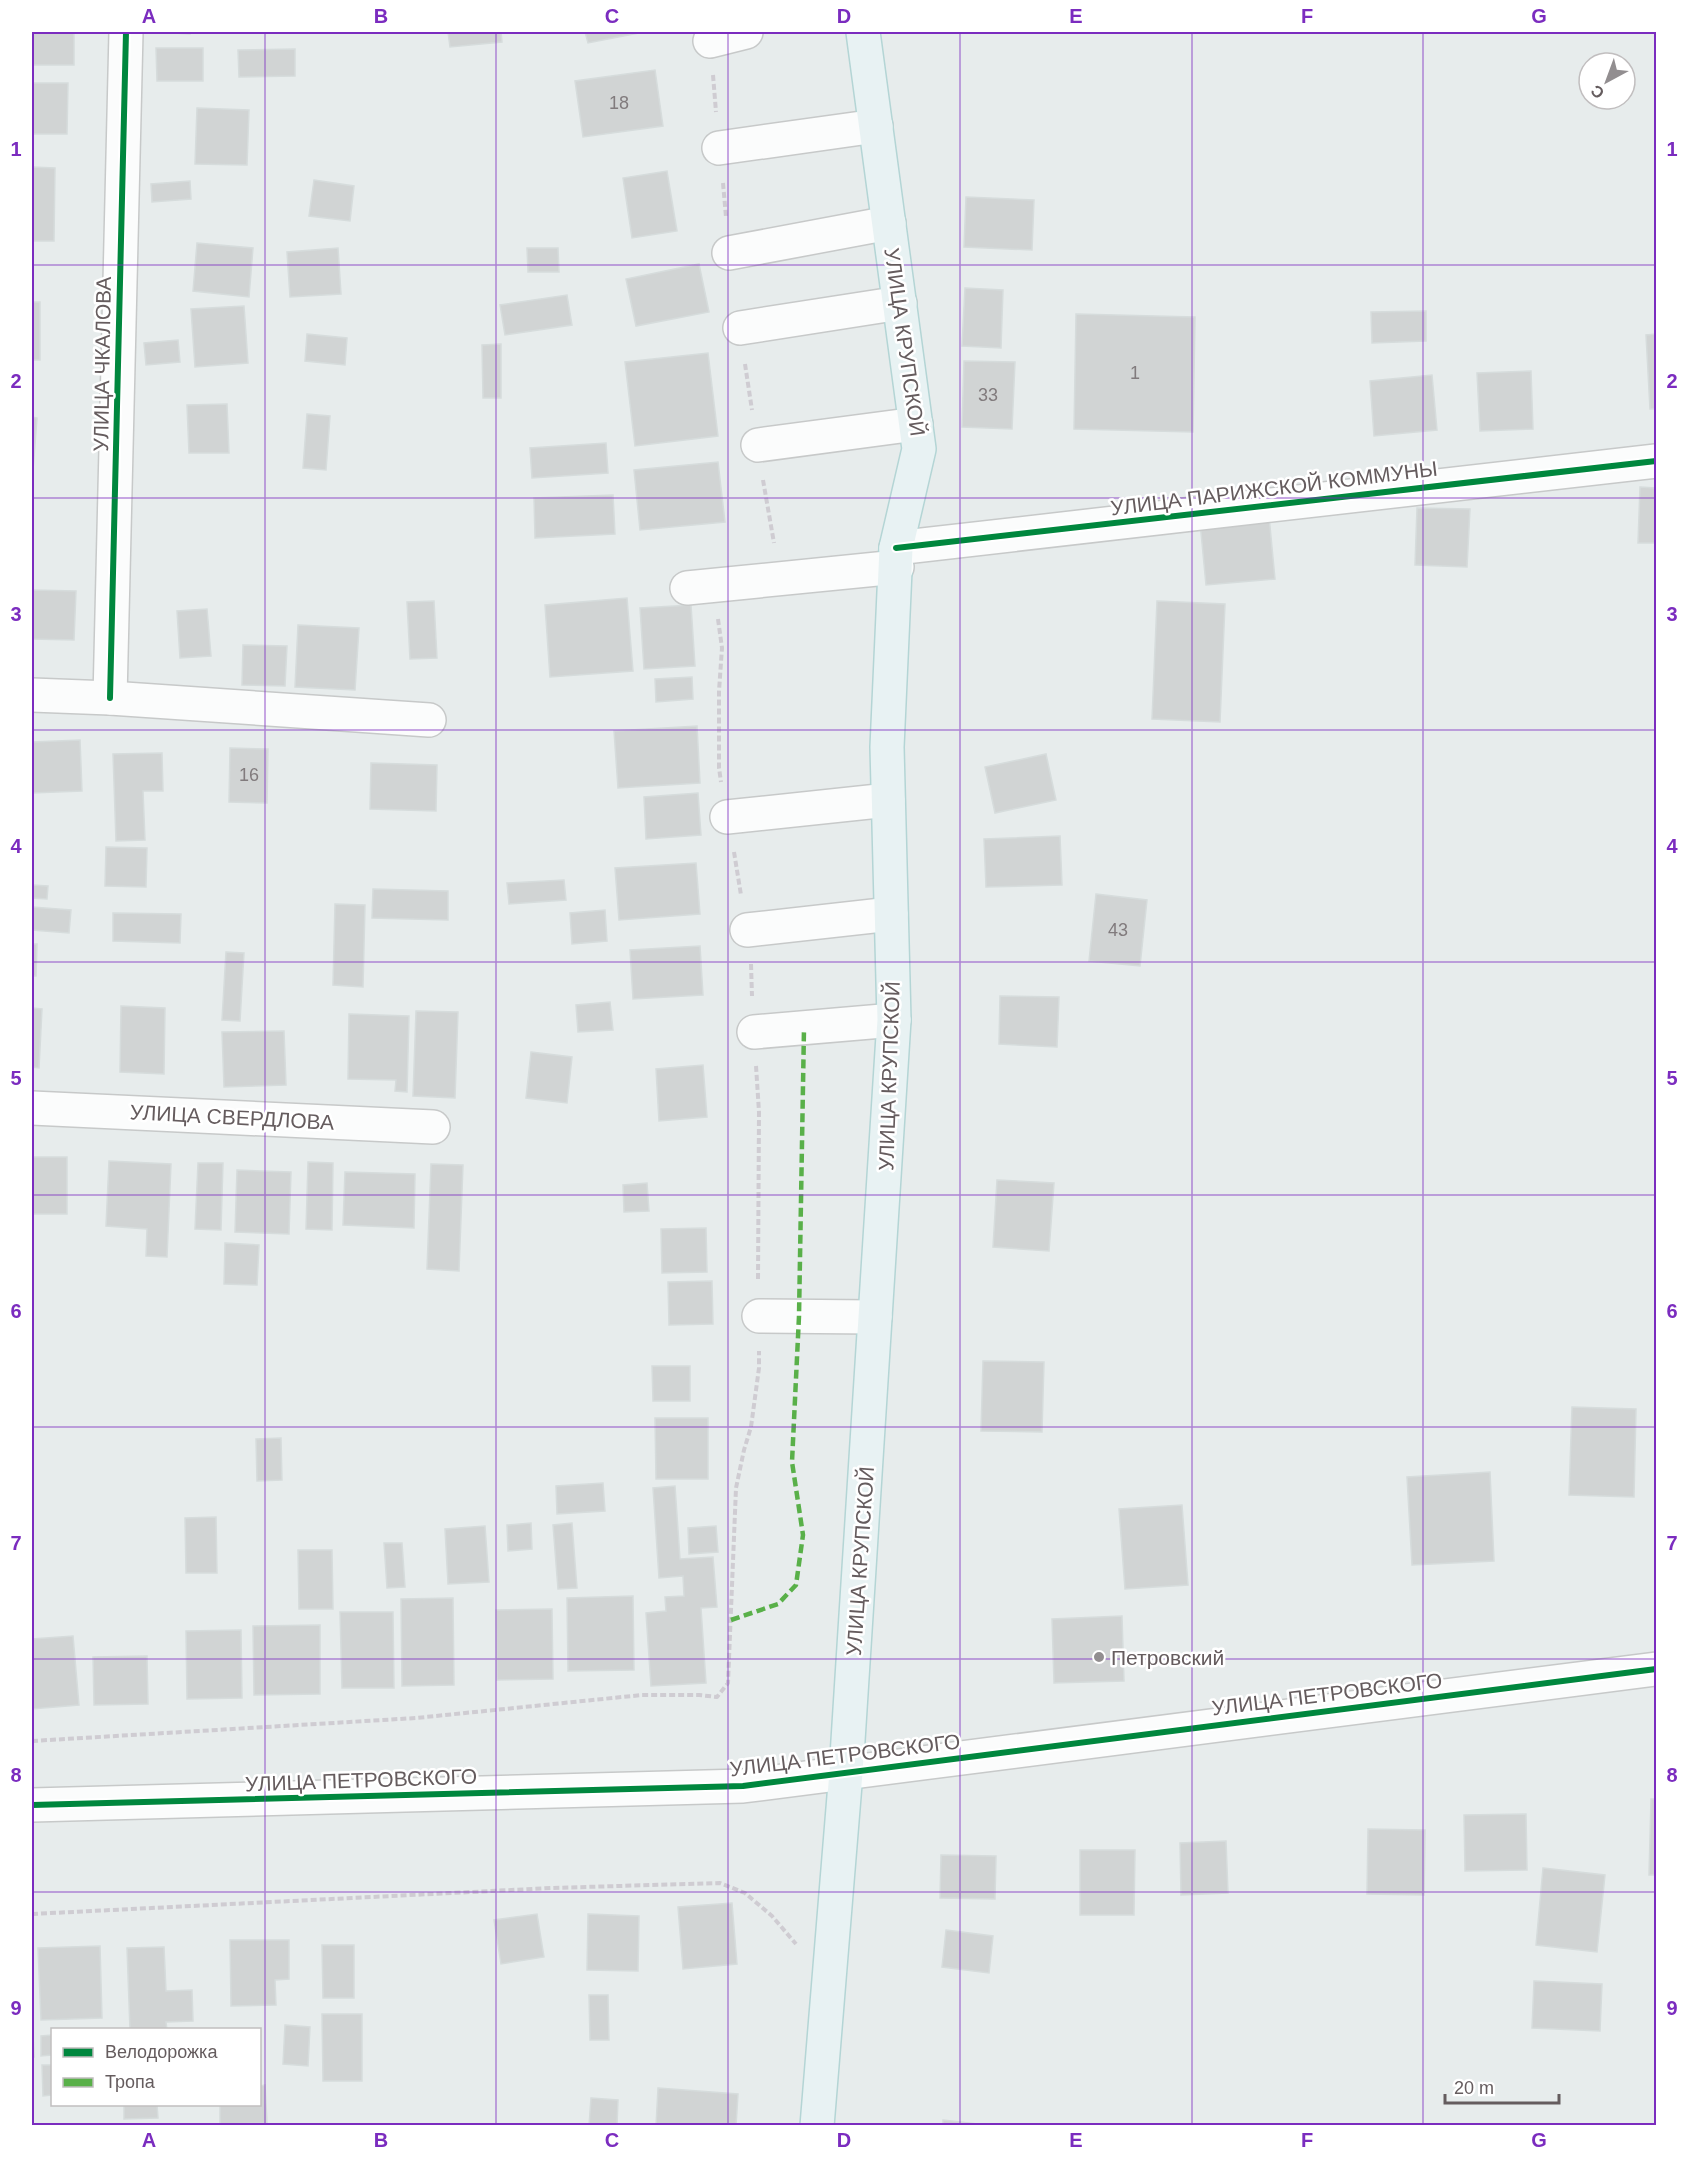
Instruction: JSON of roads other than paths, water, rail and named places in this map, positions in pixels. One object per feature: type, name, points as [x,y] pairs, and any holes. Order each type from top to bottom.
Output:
[{"type":"main road","name":"УЛИЦА КРУПСКОЙ","points":[[817,2126],[846,1772],[894,1020],[887,747],[896,557],[919,449],[863,32]]},
{"type":"street","name":"УЛИЦА ЧКАЛОВА","points":[[110,698],[126,32]]},
{"type":"street","points":[[710,41],[746,32]]},
{"type":"street","points":[[720,148],[876,126]]},
{"type":"street","points":[[729,253],[889,223]]},
{"type":"street","points":[[740,328],[900,303]]},
{"type":"street","points":[[758,445],[916,424]]},
{"type":"street","name":"УЛИЦА ПАРИЖСКОЙ КОММУНЫ","points":[[700,587],[896,557],[1656,461]]},
{"type":"street","points":[[32,695],[110,698],[429,720]]},
{"type":"street","points":[[727,817],[888,800]]},
{"type":"street","points":[[747,930],[891,914]]},
{"type":"street","points":[[754,1032],[894,1020]]},
{"type":"street","name":"УЛИЦА СВЕРДЛОВА","points":[[32,1107],[434,1127]]},
{"type":"street","points":[[759,1316],[875,1317]]},
{"type":"street","name":"УЛИЦА ПЕТРОВСКОГО","points":[[32,1805],[743,1786],[1656,1669]]},
{"type":"place","name":"Петровский","points":[[1099,1657]]}]
